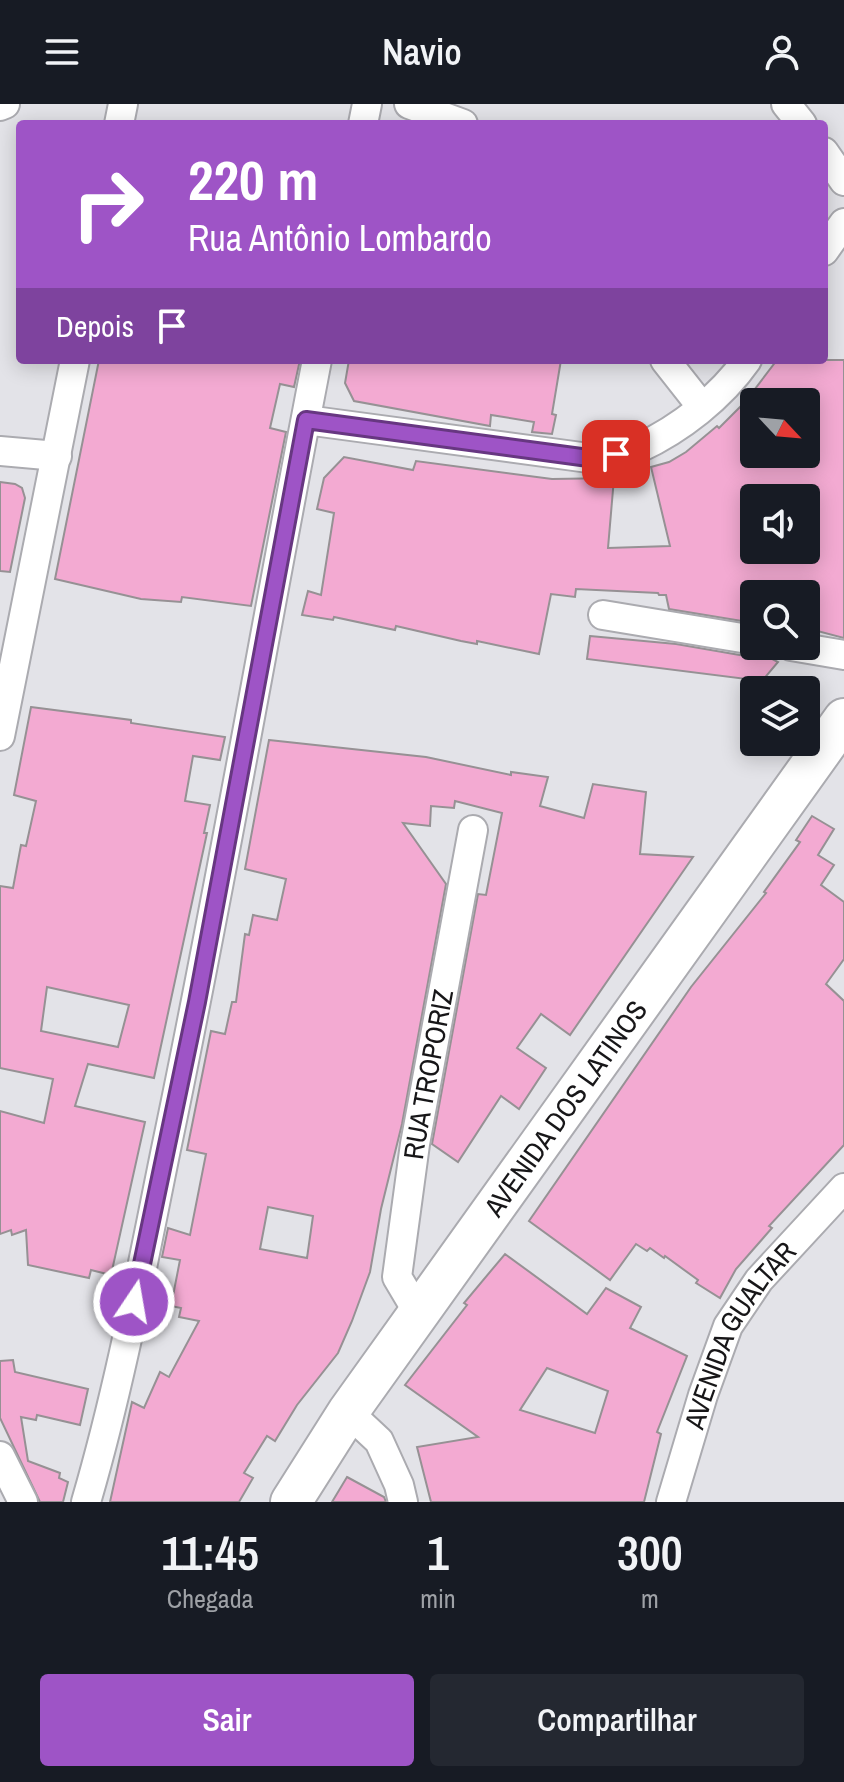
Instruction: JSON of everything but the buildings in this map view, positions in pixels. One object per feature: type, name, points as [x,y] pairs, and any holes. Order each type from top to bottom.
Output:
[{"type":"main road","name":"AVENIDA DOS LATINOS","points":[[291,1502],[348,1412],[844,719]]},
{"type":"street","points":[[409,104],[452,120]]},
{"type":"street","points":[[786,104],[799,120]]},
{"type":"street","points":[[828,158],[844,181]]},
{"type":"street","points":[[828,245],[844,223]]},
{"type":"street","points":[[0,736],[74,364]]},
{"type":"street","points":[[86,1502],[134,1302],[197,1002],[316,364]]},
{"type":"street","points":[[668,364],[702,407]]},
{"type":"street","points":[[306,420],[596,459],[637,449],[678,426],[737,375],[744,364]]},
{"type":"street","points":[[0,451],[57,456]]},
{"type":"street","points":[[603,615],[740,638]]},
{"type":"street","points":[[820,651],[844,655]]},
{"type":"street","name":"RUA TROPORIZ","points":[[419,1314],[397,1277],[415,1144],[473,830]]},
{"type":"street","name":"AVENIDA GUALTAR","points":[[671,1502],[703,1395],[728,1326],[759,1280],[844,1188]]},
{"type":"street","points":[[348,1412],[379,1441],[399,1485],[403,1502]]},
{"type":"street","points":[[0,1456],[23,1502]]},
{"type":"route","points":[[134,1302],[197,1002],[306,420],[596,459],[616,454]]}]
